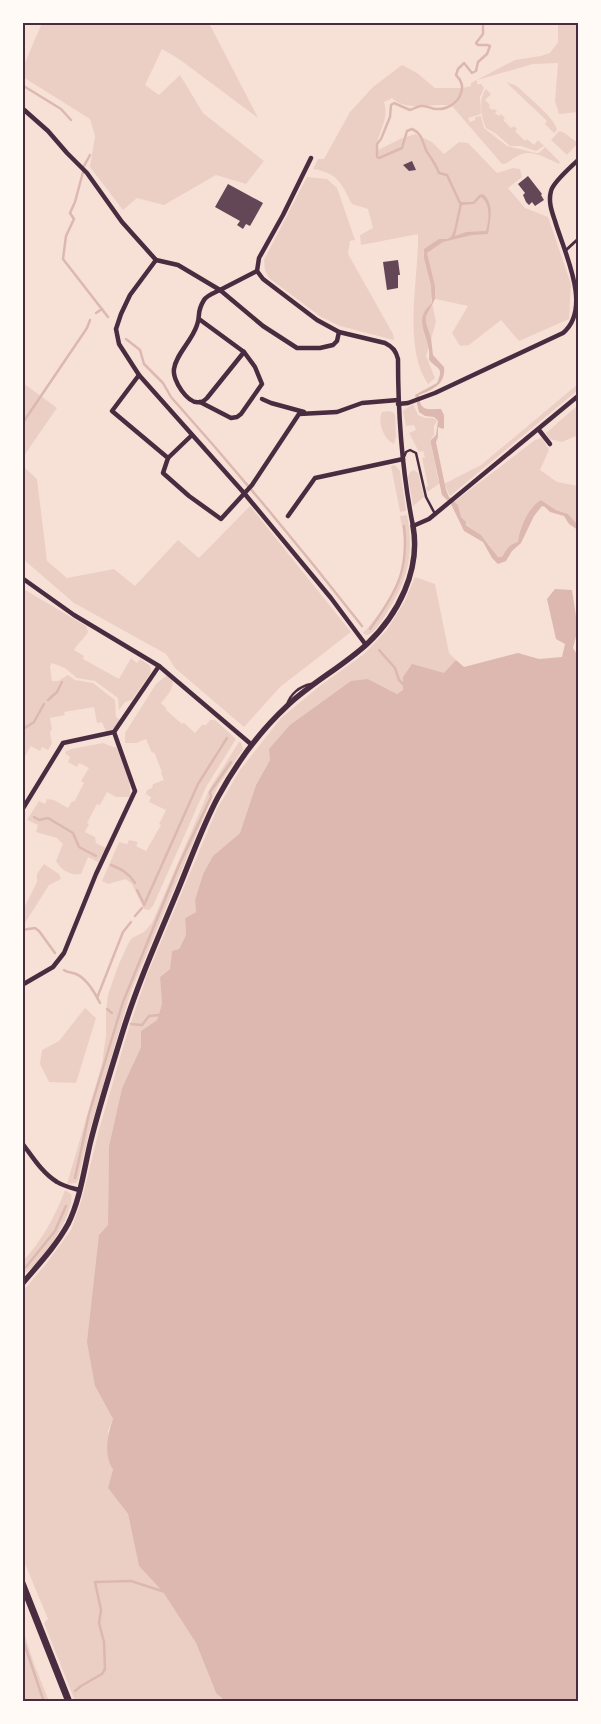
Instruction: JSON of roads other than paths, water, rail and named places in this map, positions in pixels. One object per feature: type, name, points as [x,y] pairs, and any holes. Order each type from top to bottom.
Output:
[{"type":"main road","points":[[22,1583],[69,1702]]},
{"type":"street","points":[[22,108],[48,131],[66,153],[87,173],[122,222],[156,260],[178,265],[220,290],[263,326],[297,348],[320,348],[333,345],[337,341],[339,332]]},
{"type":"street","points":[[22,1284],[59,1239],[72,1216],[104,1094],[142,976],[211,810],[226,783],[252,745],[286,707],[366,645],[380,630],[403,594],[412,573],[415,549],[403,459],[398,402],[397,352],[392,346],[339,332],[317,320],[263,278],[257,271],[259,258],[311,158]]},
{"type":"street","points":[[192,435],[168,458],[163,473],[189,496],[221,518],[252,485],[299,414],[336,412],[362,403],[408,403],[418,400],[563,333],[569,328],[575,314],[577,289],[550,198],[551,189],[578,160]]},
{"type":"street","points":[[565,252],[578,239]]},
{"type":"street","points":[[156,260],[130,295],[116,329],[119,344],[139,376],[245,492],[331,598],[366,645]]},
{"type":"street","points":[[199,318],[244,352],[255,367],[262,384],[237,417],[232,418],[200,402],[195,402],[184,394],[175,381],[174,371],[176,363],[197,326],[198,310],[206,298],[257,271]]},
{"type":"street","points":[[200,402],[207,398],[244,352]]},
{"type":"street","points":[[139,376],[112,412],[168,458]]},
{"type":"street","points":[[413,526],[435,514],[578,396]]},
{"type":"street","points":[[262,399],[305,413]]},
{"type":"street","points":[[539,430],[550,444]]},
{"type":"street","points":[[288,516],[315,478],[403,459]]},
{"type":"street","points":[[22,578],[74,615],[159,666],[252,745]]},
{"type":"street","points":[[22,810],[63,743],[114,732],[159,666]]},
{"type":"street","points":[[22,985],[53,967],[64,953],[96,874],[135,792],[114,732]]},
{"type":"street","points":[[22,1143],[44,1172],[58,1183],[79,1190]]},
{"type":"lane","points":[[403,459],[408,451],[413,450],[416,453],[426,497],[435,514]]},
{"type":"waterway","points":[[460,203],[447,175],[439,173],[416,131],[412,129],[407,131],[402,148],[379,158],[377,157],[377,144],[390,117],[391,105],[394,103],[410,110],[419,106],[440,109],[455,103],[462,88],[461,81],[456,75],[458,69],[464,63],[472,73],[476,71],[478,62],[487,54],[490,46],[478,45],[476,43],[483,34],[483,22]]},
{"type":"waterway","points":[[22,85],[61,109],[71,120]]},
{"type":"waterway","points":[[84,166],[90,155]]},
{"type":"waterway","points":[[83,172],[70,213],[74,219],[66,236],[63,259],[108,317]]},
{"type":"waterway","points":[[96,313],[102,309]]},
{"type":"waterway","points":[[22,424],[87,328],[90,320]]},
{"type":"waterway","points":[[126,339],[140,350],[144,364],[163,383],[171,397],[268,510],[362,626]]},
{"type":"waterway","points":[[370,629],[387,604],[399,581],[404,556],[404,526]]},
{"type":"waterway","points":[[379,650],[395,668],[399,680],[403,684]]},
{"type":"waterway","points":[[48,700],[57,692],[62,682]]},
{"type":"waterway","points":[[22,730],[34,722],[44,704]]},
{"type":"waterway","points":[[144,905],[198,784],[227,738]]},
{"type":"waterway","points":[[75,1178],[89,1114],[123,1002],[179,865],[211,797],[210,792],[231,762]]},
{"type":"waterway","points":[[34,817],[39,820],[48,818],[73,833],[79,847],[96,856]]},
{"type":"waterway","points":[[111,865],[124,872],[135,883]]},
{"type":"waterway","points":[[137,890],[144,904]]},
{"type":"waterway","points":[[135,916],[142,908]]},
{"type":"waterway","points":[[97,998],[123,932],[131,922]]},
{"type":"waterway","points":[[22,930],[35,928],[55,953]]},
{"type":"waterway","points":[[64,970],[80,976],[87,982],[100,1003]]},
{"type":"waterway","points":[[107,1009],[112,1013]]},
{"type":"waterway","points":[[131,1024],[142,1025],[149,1016],[159,1015]]},
{"type":"waterway","points":[[26,1267],[55,1231],[66,1206]]},
{"type":"waterway","points":[[75,1691],[102,1674],[105,1669],[104,1642],[99,1623],[101,1610],[95,1582],[131,1581],[165,1592]]},
{"type":"waterway","points":[[22,1637],[44,1702]]}]
